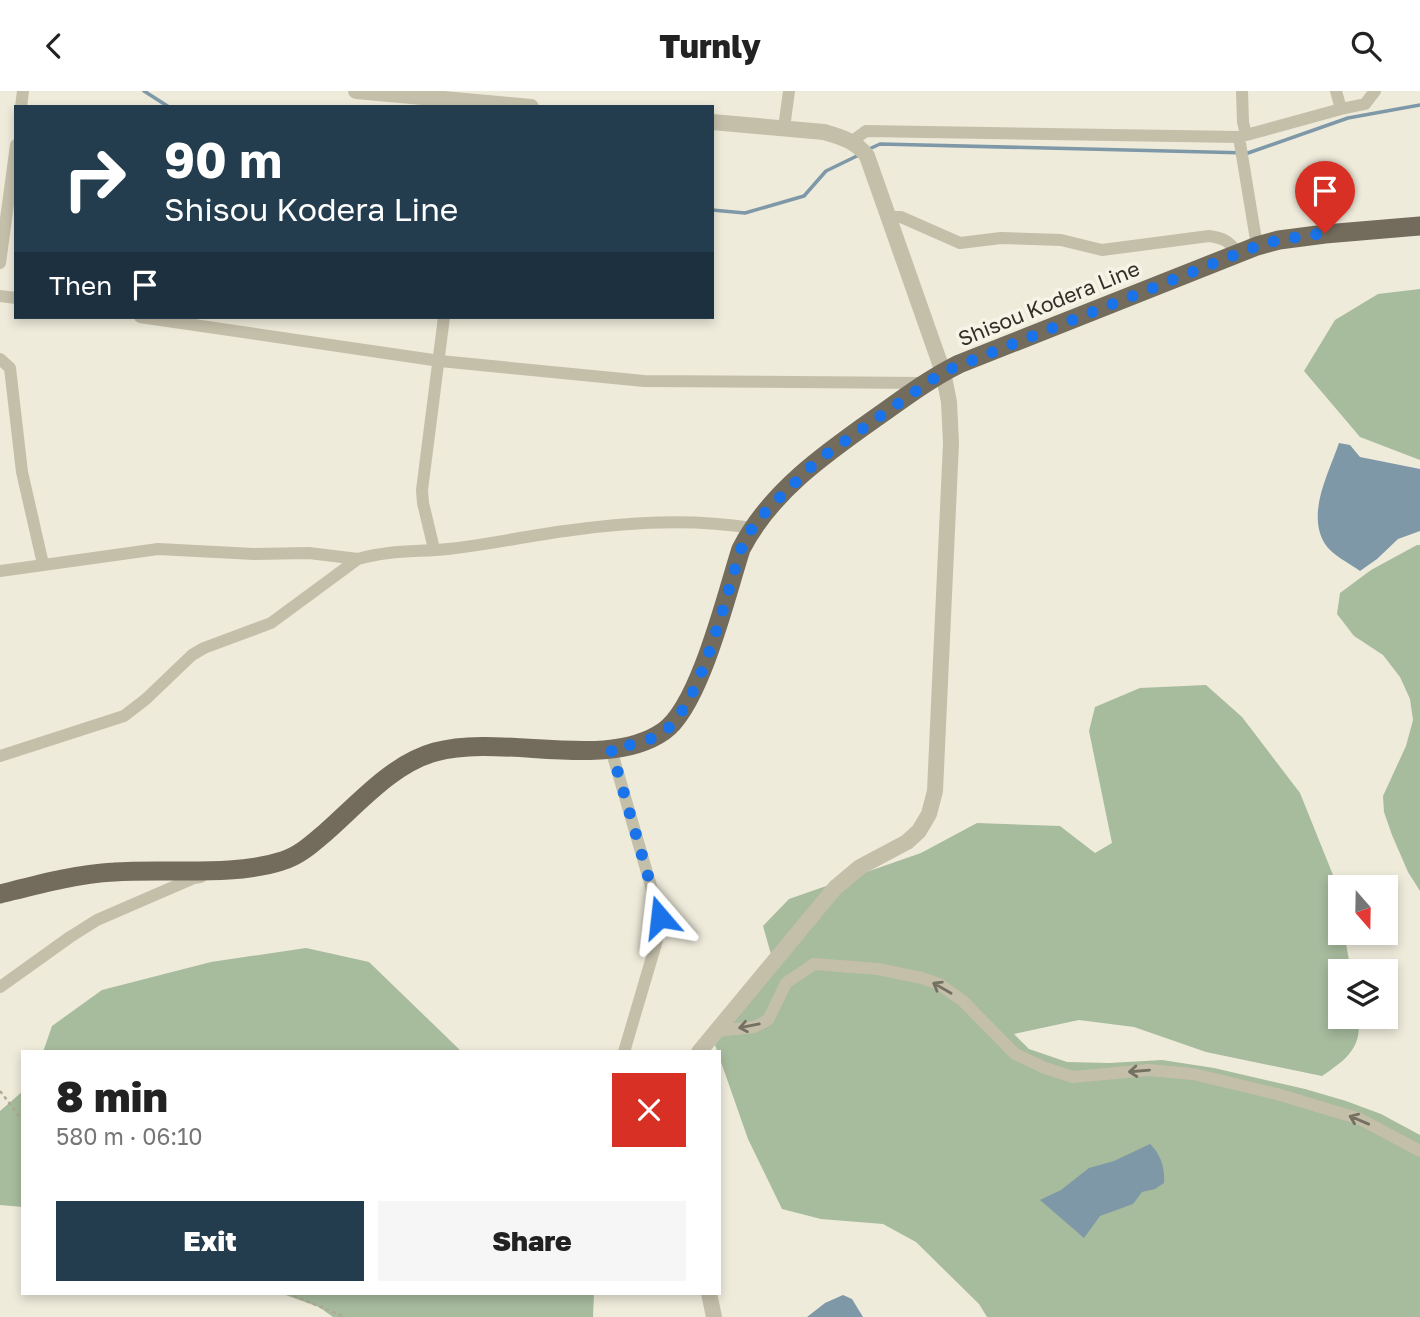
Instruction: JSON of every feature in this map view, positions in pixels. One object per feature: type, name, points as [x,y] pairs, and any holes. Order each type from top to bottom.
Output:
[{"type":"main road","name":"Shisou Kodera Line","points":[[0,894],[112,872],[254,869],[285,861],[305,851],[410,761],[435,752],[462,746],[493,745],[611,749],[644,741],[664,731],[680,715],[699,680],[741,549],[752,528],[818,460],[934,377],[1257,246],[1325,233],[1420,226]]},
{"type":"street","points":[[356,91],[512,105]]},
{"type":"street","points":[[784,128],[789,91]]},
{"type":"street","points":[[1242,91],[1243,161],[1257,246]]},
{"type":"street","points":[[1336,91],[1341,109]]},
{"type":"street","points":[[859,148],[866,131],[1242,139],[1365,104],[1375,91]]},
{"type":"street","points":[[701,1050],[835,888],[860,867],[907,842],[919,831],[929,814],[935,791],[951,443],[949,402],[934,377],[889,217],[859,148],[824,132],[714,122]]},
{"type":"street","points":[[0,264],[14,160]]},
{"type":"street","points":[[889,217],[901,217],[960,243],[1001,239],[1061,240],[1102,250],[1209,236],[1222,238],[1232,245],[1238,254]]},
{"type":"street","points":[[154,319],[440,361],[670,383],[934,377]]},
{"type":"street","points":[[434,549],[422,490],[444,319]]},
{"type":"street","points":[[0,359],[10,368],[22,473],[44,564]]},
{"type":"street","points":[[0,571],[158,549],[254,554],[309,553],[358,559],[386,552],[434,549],[627,524],[674,521],[752,528]]},
{"type":"street","points":[[0,756],[124,716],[192,655],[271,622],[358,559]]},
{"type":"street","points":[[611,749],[660,917],[660,930],[625,1050]]},
{"type":"street","points":[[0,987],[97,920],[194,878],[254,869]]},
{"type":"street","points":[[717,1031],[754,1027],[768,1020],[786,983],[814,964],[878,969],[939,984],[963,1001],[1014,1054],[1045,1068],[1073,1077],[1148,1070],[1193,1074],[1277,1094],[1360,1119],[1420,1151]]},
{"type":"street","points":[[709,1295],[714,1317]]},
{"type":"path","points":[[0,1091],[21,1118]]},
{"type":"path","points":[[291,1295],[345,1317]]},
{"type":"green space","points":[[1420,289],[1420,460],[1360,437],[1304,371],[1335,320],[1378,294]]},
{"type":"green space","points":[[1420,545],[1420,891],[1408,872],[1392,835],[1384,812],[1383,796],[1406,746],[1413,720],[1410,699],[1400,677],[1383,655],[1354,636],[1337,614],[1340,593],[1371,570]]},
{"type":"green space","points":[[1206,685],[1242,717],[1300,793],[1333,875],[1328,875],[1328,945],[1346,945],[1349,959],[1328,959],[1328,1029],[1359,1029],[1358,1037],[1345,1058],[1322,1076],[1206,1052],[1134,1027],[1079,1020],[1014,1034],[1029,1049],[1067,1062],[1162,1060],[1214,1068],[1305,1089],[1381,1114],[1420,1135],[1420,1317],[987,1317],[979,1304],[916,1242],[883,1224],[821,1219],[782,1209],[748,1139],[721,1062],[721,1050],[717,1050],[715,1045],[774,965],[763,926],[789,899],[921,853],[977,823],[1060,826],[1095,853],[1112,843],[1089,731],[1095,707],[1140,688]]},
{"type":"green space","points":[[306,948],[369,962],[460,1050],[44,1050],[52,1026],[102,990],[211,962]]},
{"type":"green space","points":[[21,1093],[21,1207],[0,1205],[0,1111]]},
{"type":"green space","points":[[286,1295],[594,1295],[593,1317],[333,1317],[319,1307]]},
{"type":"water","points":[[1339,443],[1350,445],[1360,457],[1420,469],[1420,531],[1398,539],[1360,571],[1332,552],[1320,532],[1318,506]]},
{"type":"water","points":[[1150,1144],[1162,1162],[1164,1183],[1155,1189],[1142,1192],[1133,1204],[1100,1216],[1084,1238],[1040,1200],[1061,1190],[1089,1168],[1114,1161]]},
{"type":"water","points":[[843,1295],[852,1299],[863,1317],[807,1317],[825,1303]]},
{"type":"waterway","points":[[144,91],[166,105]]},
{"type":"waterway","points":[[867,150],[880,144],[1248,153],[1348,118],[1420,105]]},
{"type":"waterway","points":[[714,210],[745,213],[804,196],[826,171],[861,154]]},
{"type":"route","points":[[660,917],[611,749],[644,741],[664,731],[680,715],[699,680],[741,549],[752,528],[794,482],[818,460],[926,383],[959,364],[1257,246],[1325,233]]}]
